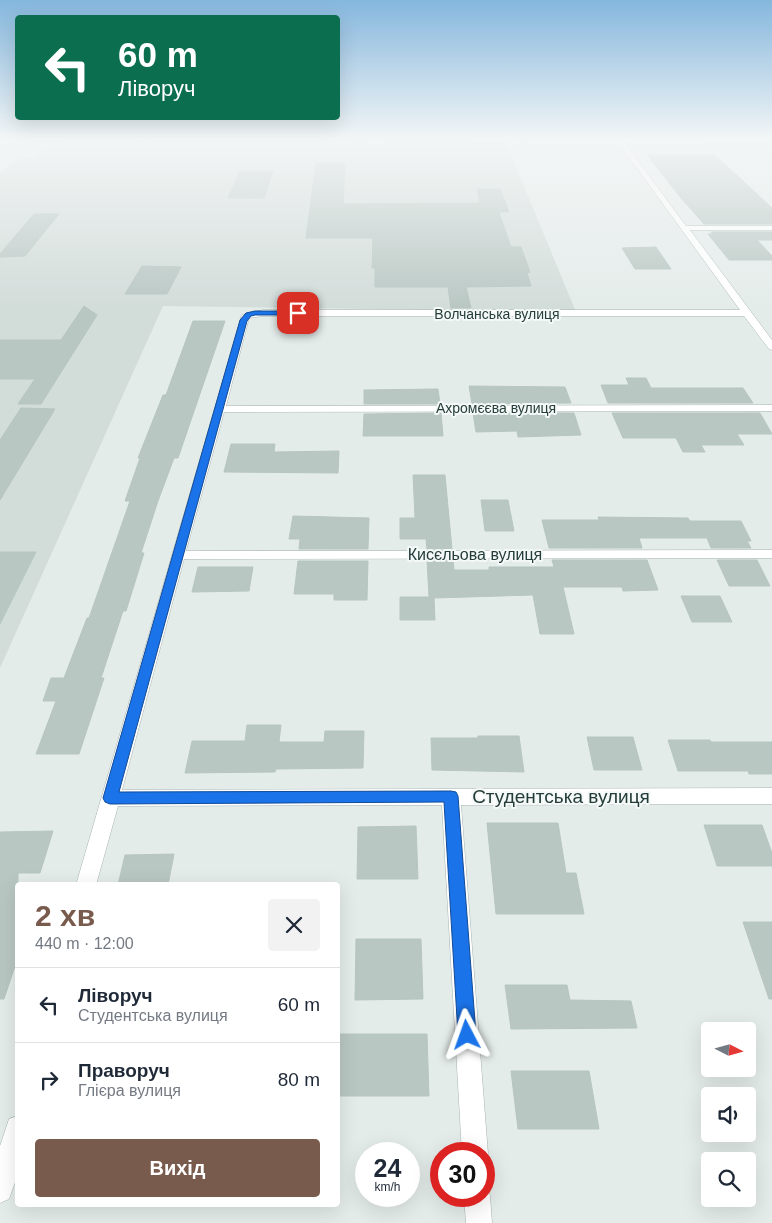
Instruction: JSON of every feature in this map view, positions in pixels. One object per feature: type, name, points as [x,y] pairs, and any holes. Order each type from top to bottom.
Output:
[{"type":"street","points":[[660,195],[772,347]]},
{"type":"street","points":[[684,228],[772,228]]},
{"type":"street","name":"Волчанська вулиця","points":[[219,409],[244,320],[248,315],[263,313],[746,312]]},
{"type":"street","name":"Ахромєєва вулиця","points":[[219,409],[772,408]]},
{"type":"street","points":[[87,882],[219,409]]},
{"type":"street","name":"Кисєльова вулиця","points":[[178,555],[772,554]]},
{"type":"street","points":[[451,796],[473,1142]]},
{"type":"street","name":"Студентська вулиця","points":[[110,798],[772,796]]},
{"type":"street","points":[[0,1190],[15,1138]]},
{"type":"street","points":[[478,1207],[479,1223]]},
{"type":"shaded area","points":[[0,195],[528,195],[576,312],[163,306],[0,668]]},
{"type":"building","points":[[229,195],[265,195],[264,198],[228,198]]},
{"type":"building","points":[[312,195],[343,195],[343,204],[480,203],[478,195],[502,195],[509,212],[499,212],[511,247],[521,247],[530,272],[527,273],[531,286],[466,287],[471,308],[451,308],[448,287],[375,287],[375,268],[372,268],[373,238],[306,238]]},
{"type":"building","points":[[679,195],[758,195],[772,208],[772,224],[704,224]]},
{"type":"building","points":[[34,214],[59,214],[25,256],[0,257],[0,254]]},
{"type":"building","points":[[711,232],[772,232],[772,240],[757,240],[772,256],[772,260],[729,260],[708,234],[713,234]]},
{"type":"building","points":[[656,247],[671,269],[635,269],[622,248]]},
{"type":"building","points":[[142,266],[181,267],[167,294],[125,294]]},
{"type":"building","points":[[84,306],[97,315],[41,404],[18,404],[35,379],[0,379],[0,340],[61,340]]},
{"type":"building","points":[[193,321],[225,321],[178,458],[174,458],[158,501],[141,553],[144,553],[126,611],[123,611],[101,678],[104,678],[79,754],[36,754],[56,701],[43,701],[51,678],[64,678],[87,618],[89,618],[130,501],[125,501],[140,458],[138,458],[163,395],[166,395]]},
{"type":"building","points":[[626,378],[646,378],[651,388],[743,388],[753,403],[608,403],[601,385],[629,385]]},
{"type":"building","points":[[469,386],[565,387],[571,403],[472,404]]},
{"type":"building","points":[[438,389],[440,404],[364,404],[364,390]]},
{"type":"building","points":[[21,408],[55,409],[0,500],[0,440]]},
{"type":"building","points":[[441,413],[443,436],[363,436],[364,414]]},
{"type":"building","points":[[473,413],[574,413],[581,435],[518,437],[517,431],[476,432]]},
{"type":"building","points":[[612,413],[760,413],[772,434],[737,434],[744,445],[701,445],[705,452],[683,452],[676,438],[623,438]]},
{"type":"building","points":[[231,444],[275,444],[274,452],[339,451],[338,473],[224,472]]},
{"type":"building","points":[[413,475],[445,475],[452,549],[427,549],[426,539],[400,539],[400,518],[415,518]]},
{"type":"building","points":[[481,500],[508,500],[514,531],[485,531]]},
{"type":"building","points":[[293,516],[369,518],[368,549],[299,549],[300,539],[289,539]]},
{"type":"building","points":[[598,517],[688,518],[690,521],[741,521],[751,541],[747,541],[751,548],[711,548],[707,538],[639,538],[642,548],[549,548],[542,520],[599,520]]},
{"type":"building","points":[[0,552],[36,552],[0,624]]},
{"type":"building","points":[[427,560],[453,560],[454,570],[489,570],[489,567],[554,567],[552,560],[647,560],[658,590],[623,591],[622,587],[563,587],[574,634],[540,634],[533,595],[434,598],[435,620],[400,620],[400,597],[429,597]]},
{"type":"building","points":[[717,560],[757,560],[770,586],[729,586]]},
{"type":"building","points":[[298,561],[368,561],[367,600],[334,600],[334,594],[294,594]]},
{"type":"building","points":[[198,567],[253,567],[249,591],[192,592]]},
{"type":"building","points":[[681,596],[720,596],[732,622],[692,622]]},
{"type":"building","points":[[247,725],[281,725],[279,742],[324,742],[325,731],[364,731],[363,768],[276,769],[275,772],[185,773],[192,741],[245,741]]},
{"type":"building","points":[[478,736],[519,736],[524,772],[432,770],[431,738],[478,738]]},
{"type":"building","points":[[587,737],[633,737],[642,770],[594,770]]},
{"type":"building","points":[[668,740],[772,742],[772,774],[749,774],[748,771],[678,771]]},
{"type":"building","points":[[487,823],[558,823],[566,873],[576,873],[584,914],[496,914]]},
{"type":"building","points":[[704,825],[762,825],[772,853],[772,866],[717,866]]},
{"type":"building","points":[[416,826],[418,879],[357,879],[358,827]]},
{"type":"building","points":[[53,831],[40,873],[18,873],[18,882],[15,882],[15,966],[4,999],[0,999],[0,832]]},
{"type":"building","points":[[174,854],[169,882],[119,882],[125,855]]},
{"type":"building","points":[[743,922],[772,922],[772,999],[769,999]]},
{"type":"building","points":[[356,939],[421,939],[423,999],[355,1000]]},
{"type":"building","points":[[505,985],[567,985],[570,1000],[631,1001],[637,1028],[511,1029]]},
{"type":"building","points":[[340,1034],[427,1034],[429,1096],[340,1096]]},
{"type":"building","points":[[511,1071],[589,1071],[599,1129],[518,1129]]},
{"type":"route","points":[[298,313],[255,313],[245,317],[110,798],[451,796],[467,1035]]}]
